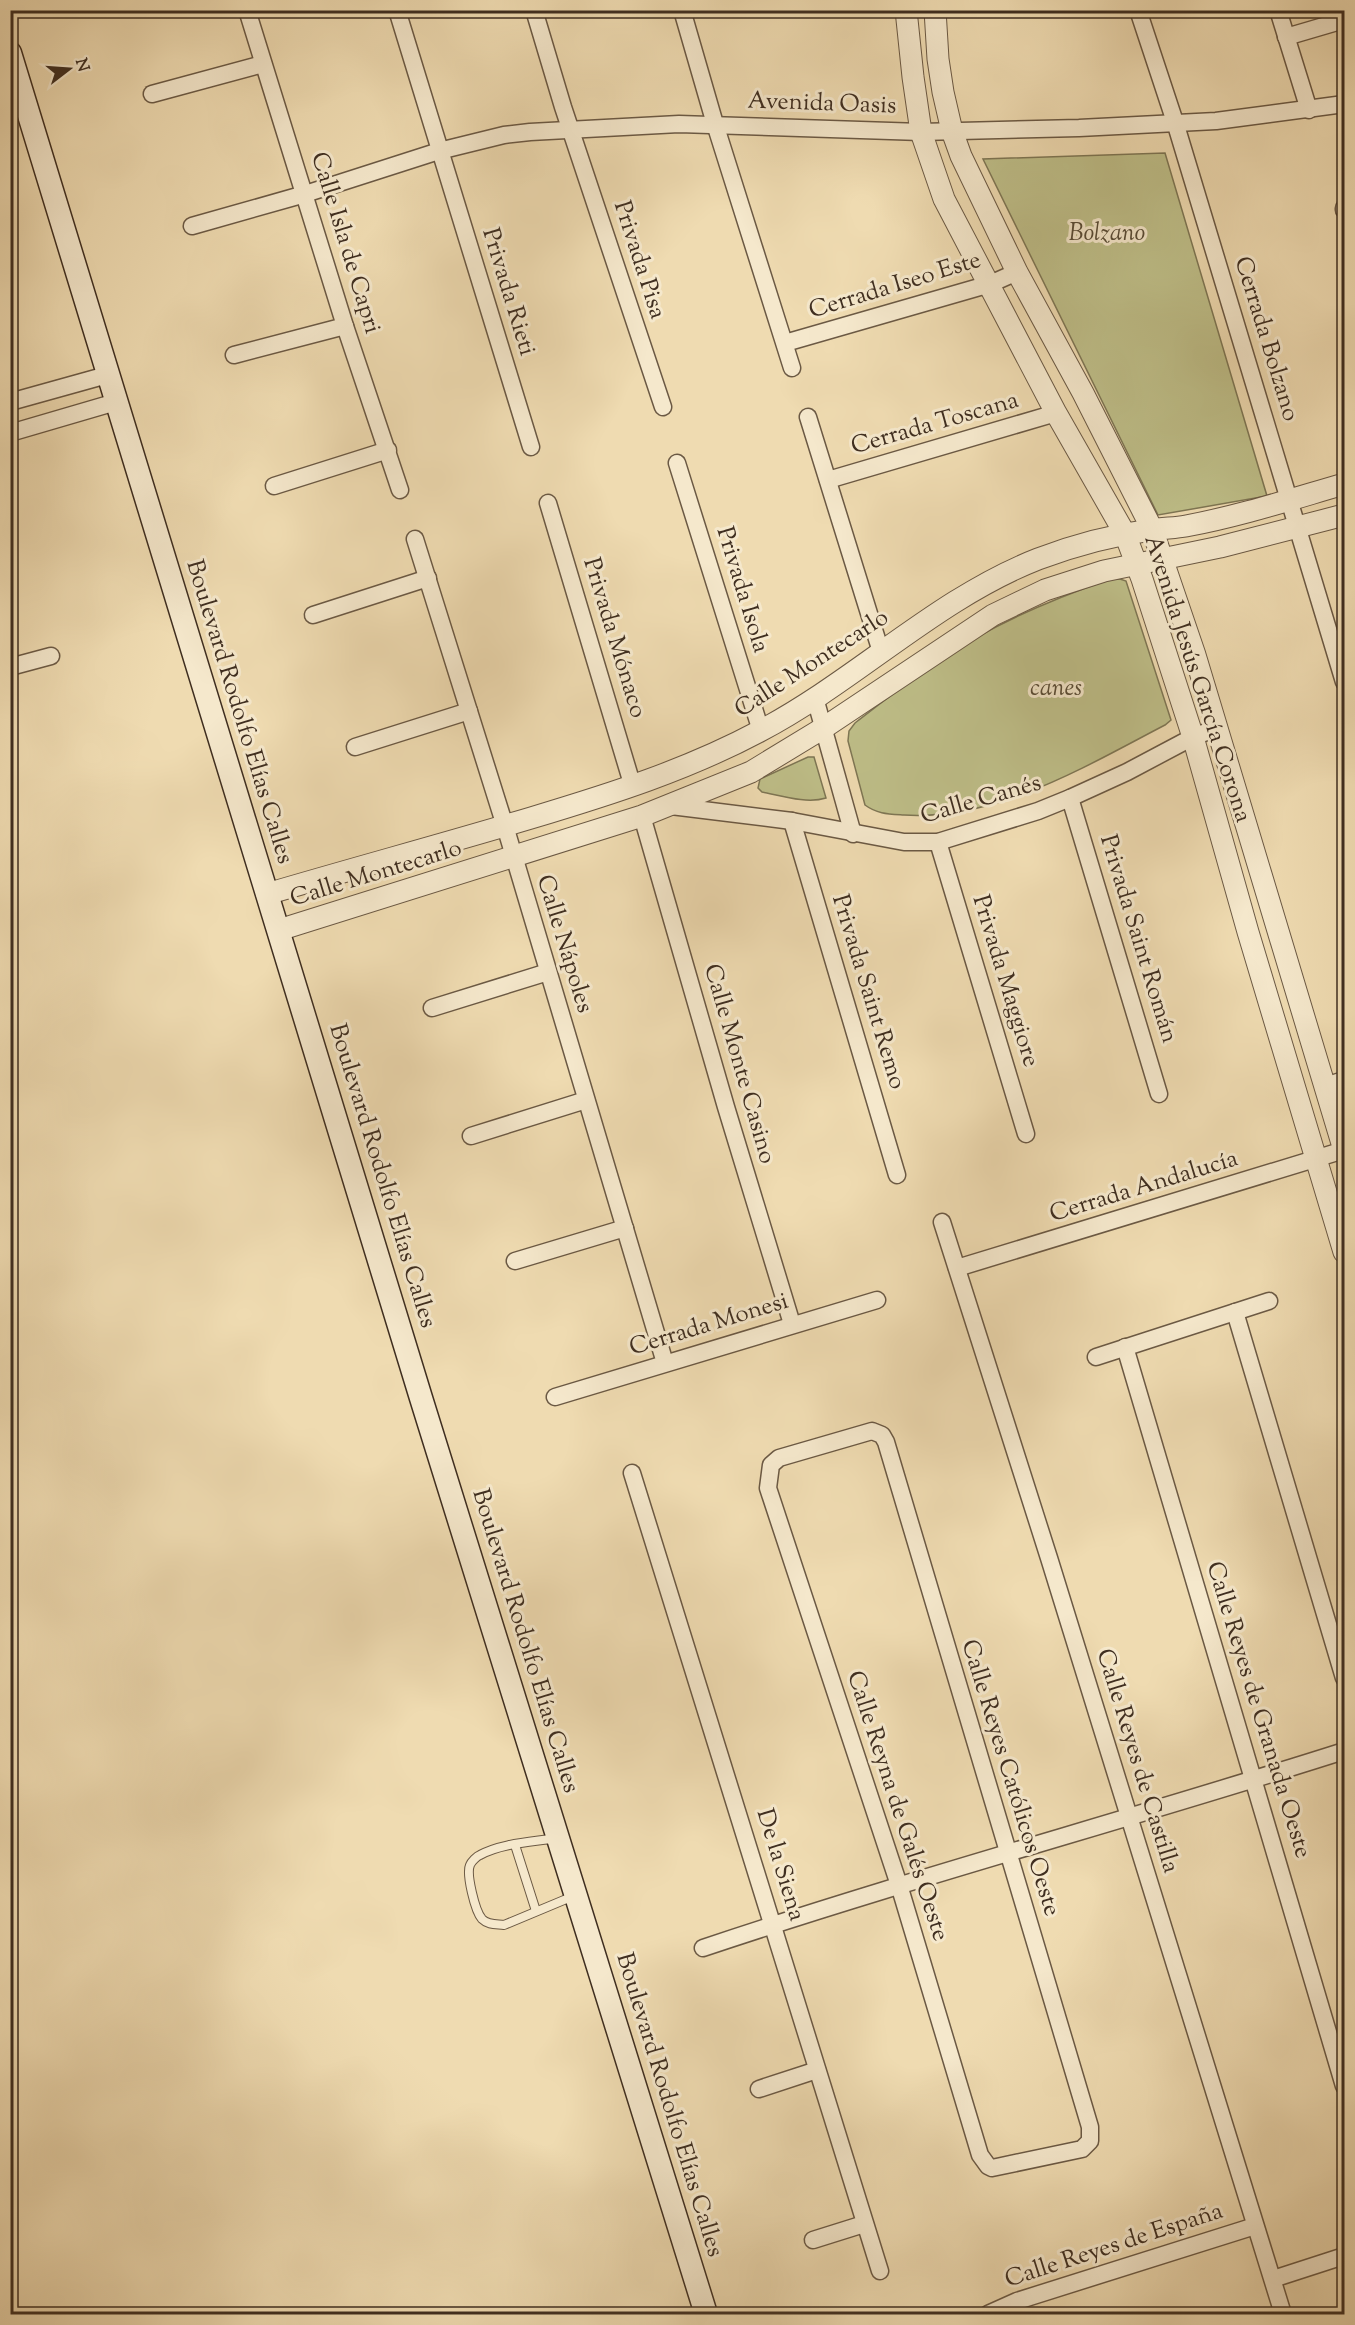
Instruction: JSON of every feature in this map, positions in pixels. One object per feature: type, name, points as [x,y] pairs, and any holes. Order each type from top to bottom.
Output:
[{"type":"main road","name":"Boulevard Rodolfo Elías Calles","points":[[10,53],[107,375],[706,2314]]},
{"type":"street","name":"Calle Isla de Capri","points":[[247,10],[345,326],[400,490]]},
{"type":"street","name":"Privada Rieti","points":[[397,10],[531,447]]},
{"type":"street","name":"Privada Pisa","points":[[534,10],[663,407]]},
{"type":"street","name":"Cerrada Iseo Este","points":[[682,10],[715,124],[792,368]]},
{"type":"street","name":"Avenida Jesús García Corona","points":[[906,10],[921,132],[944,199],[1056,413],[1125,534],[1136,563],[1192,737],[1344,1252]]},
{"type":"street","name":"Avenida Jesús García Corona","points":[[935,10],[938,59],[952,130],[962,156],[1017,272],[1083,393],[1152,529],[1163,559],[1335,1083],[1344,1150]]},
{"type":"street","name":"Cerrada Bolzano","points":[[1138,10],[1175,122],[1344,682]]},
{"type":"street","points":[[1278,10],[1310,110]]},
{"type":"street","points":[[1286,37],[1344,20]]},
{"type":"street","points":[[152,94],[263,64]]},
{"type":"street","name":"Avenida Oasis","points":[[192,226],[305,194],[439,151],[504,135],[571,128],[715,124],[921,132],[1079,128],[1216,121],[1344,104]]},
{"type":"street","name":"Cerrada Iseo Este","points":[[785,343],[990,284],[1017,272]]},
{"type":"street","points":[[234,355],[345,326]]},
{"type":"street","points":[[10,402],[107,375]]},
{"type":"street","points":[[10,433],[116,402]]},
{"type":"street","name":"Cerrada Toscana","points":[[828,480],[1056,413]]},
{"type":"street","name":"Cerrada Toscana","points":[[808,417],[881,652]]},
{"type":"street","points":[[274,486],[388,450]]},
{"type":"street","name":"Privada Isola","points":[[677,463],[761,731]]},
{"type":"street","name":"Calle Montecarlo","points":[[267,894],[633,787],[761,731],[816,698],[938,611],[1038,559],[1125,534],[1184,526],[1344,484]]},
{"type":"street","name":"Privada Mónaco","points":[[548,503],[633,787]]},
{"type":"street","name":"Calle Montecarlo","points":[[279,930],[642,816],[751,772],[825,727],[1000,611],[1072,579],[1298,528],[1344,515]]},
{"type":"street","name":"Calle Nápoles","points":[[415,539],[505,826],[665,1363]]},
{"type":"street","points":[[313,615],[428,578]]},
{"type":"street","points":[[10,667],[51,656]]},
{"type":"street","points":[[816,698],[853,834]]},
{"type":"street","points":[[356,747],[469,711]]},
{"type":"street","name":"Calle Canés","points":[[671,806],[792,822],[904,842],[938,842],[1038,811],[1071,798],[1127,772],[1192,737],[1217,728]]},
{"type":"street","name":"Privada Saint Román","points":[[1071,798],[1159,1094]]},
{"type":"street","name":"Calle Monte Casino","points":[[642,816],[726,1107],[792,1324]]},
{"type":"street","name":"Privada Saint Remo","points":[[792,822],[897,1175]]},
{"type":"street","name":"Privada Maggiore","points":[[938,842],[1026,1134]]},
{"type":"street","points":[[432,1008],[548,972]]},
{"type":"street","points":[[471,1137],[586,1100]]},
{"type":"street","name":"Cerrada Andalucía","points":[[957,1268],[1170,1205],[1344,1150]]},
{"type":"street","name":"Calle Reyes de Castilla","points":[[942,1222],[1130,1818],[1283,2314]]},
{"type":"street","points":[[516,1261],[625,1228]]},
{"type":"street","name":"Cerrada Monesi","points":[[555,1397],[877,1300]]},
{"type":"street","points":[[1096,1357],[1269,1301]]},
{"type":"street","points":[[1235,1312],[1344,1678]]},
{"type":"street","name":"Calle Reyes de Granada Oeste","points":[[1125,1347],[1344,2086]]},
{"type":"street","name":"Calle Reyes Católicos Oeste","points":[[779,1458],[872,1431],[882,1435],[886,1442],[1090,2127],[1090,2141],[1082,2149],[992,2168]]},
{"type":"street","name":"Calle Reyna de Galés Oeste","points":[[779,1458],[771,1464],[768,1488],[899,1885],[980,2155],[992,2168]]},
{"type":"street","name":"De la Siena","points":[[632,1473],[880,2271]]},
{"type":"street","points":[[703,1948],[899,1885],[1130,1818],[1344,1751]]},
{"type":"street","points":[[759,2089],[817,2070]]},
{"type":"street","points":[[813,2240],[864,2224]]},
{"type":"street","name":"Calle Reyes de España","points":[[988,2314],[1017,2301],[1255,2226]]},
{"type":"street","points":[[1273,2279],[1344,2256]]},
{"type":"lane","points":[[558,1838],[515,1845],[478,1856],[470,1865],[469,1877],[478,1912],[483,1920],[491,1924],[504,1925],[576,1895]]},
{"type":"lane","points":[[515,1845],[536,1911]]},
{"type":"green space","name":"Bolzano","points":[[1165,153],[1267,496],[1158,515],[983,159]]},
{"type":"green space","name":"canes","points":[[1111,579],[1126,581],[1171,720],[1072,773],[1006,800],[938,815],[888,814],[865,805],[848,741],[849,731],[855,723],[932,665],[984,633],[1067,595]]},
{"type":"green space","points":[[808,757],[814,757],[826,798],[794,799],[762,792],[758,788],[760,779]]}]
